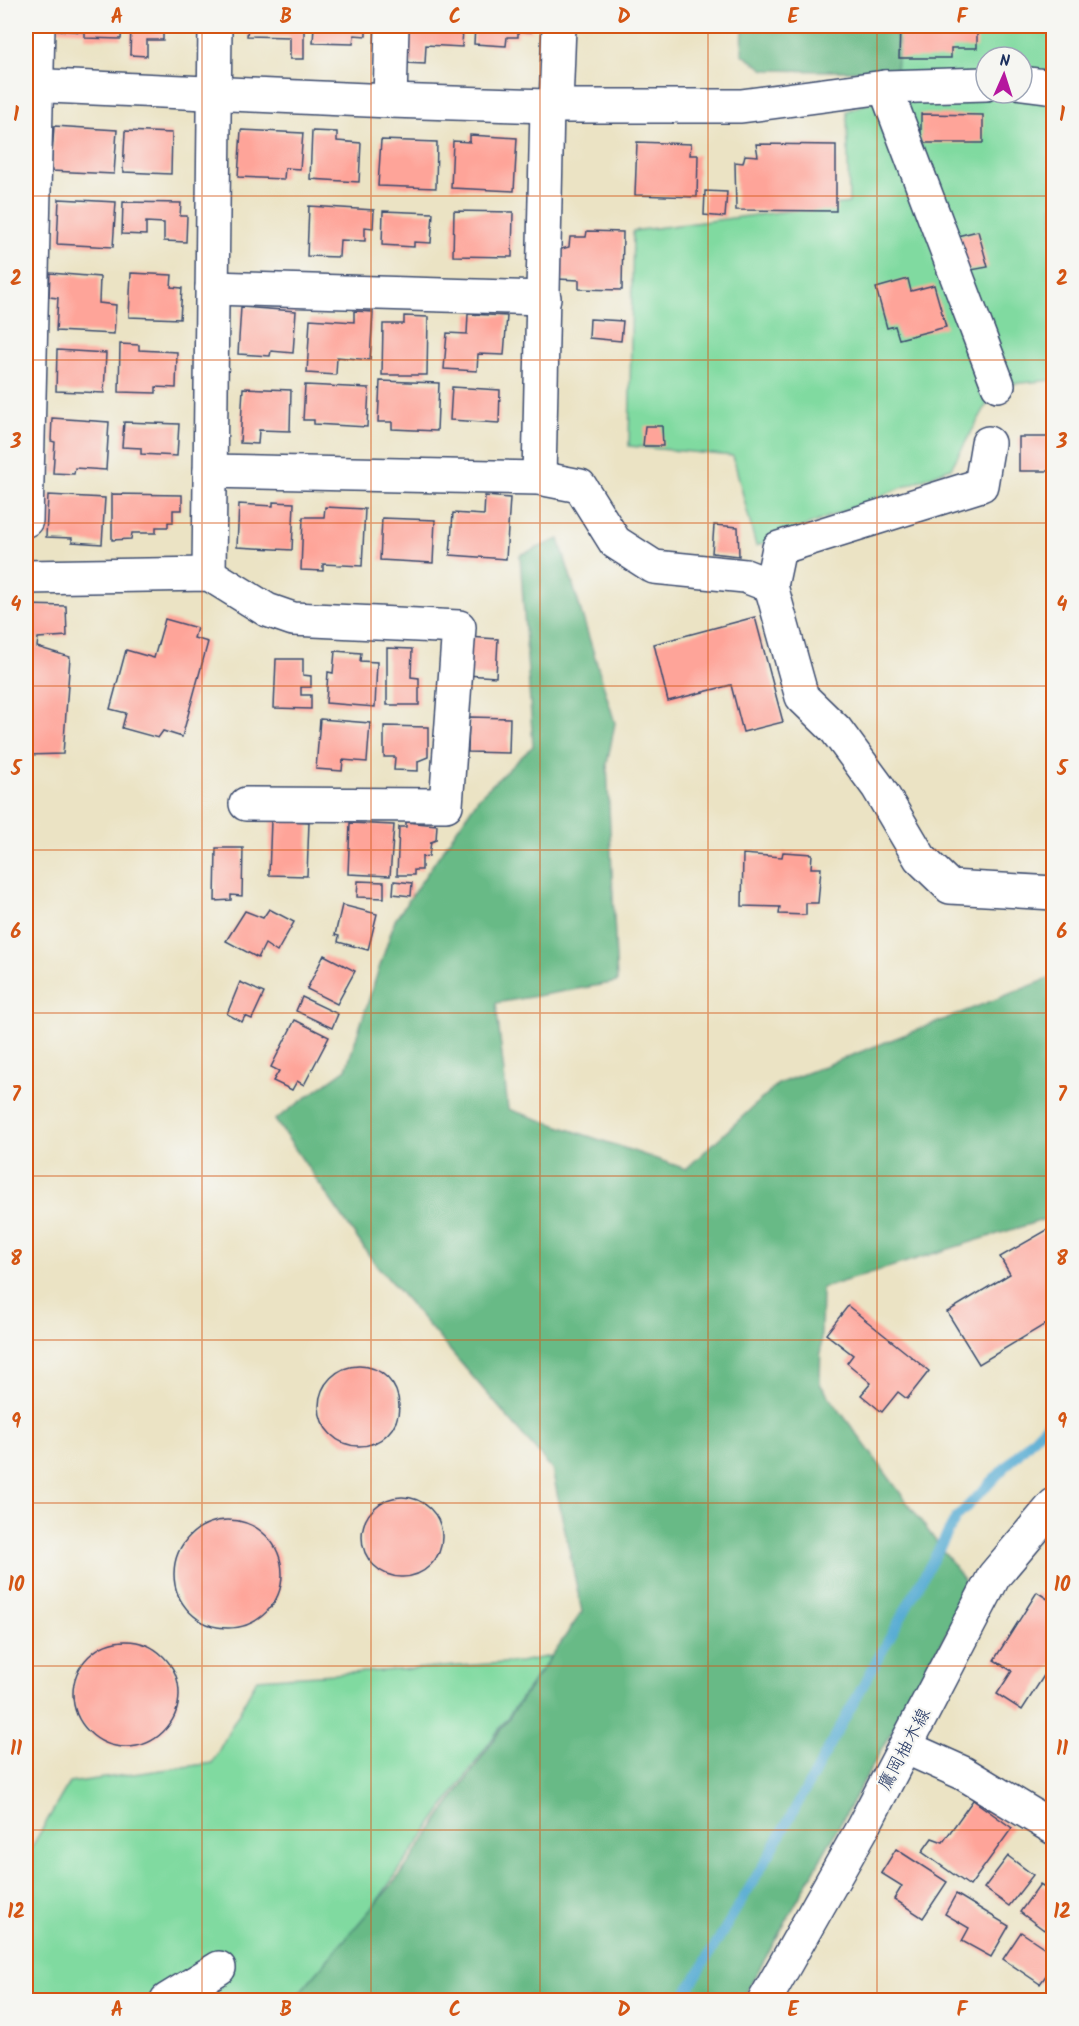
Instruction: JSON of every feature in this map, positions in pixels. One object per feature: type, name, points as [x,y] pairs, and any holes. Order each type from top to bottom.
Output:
[{"type":"street","points":[[26,520],[31,86],[38,26]]},
{"type":"street","points":[[209,574],[212,94],[215,26]]},
{"type":"street","points":[[390,101],[392,26]]},
{"type":"street","points":[[539,478],[551,105],[559,26]]},
{"type":"street","points":[[31,86],[390,101],[741,106],[885,87],[974,84]]},
{"type":"street","points":[[1034,85],[1053,87]]},
{"type":"street","points":[[885,87],[998,385]]},
{"type":"street","points":[[212,288],[544,298]]},
{"type":"street","points":[[988,443],[981,484],[779,548],[771,586],[802,697],[836,730],[857,758],[878,787],[920,858],[950,886],[1053,893]]},
{"type":"street","points":[[210,471],[539,478],[580,486],[615,542],[654,567],[745,576],[771,586]]},
{"type":"street","points":[[26,577],[209,574],[267,610],[293,619],[459,627],[446,805],[246,804]]},
{"type":"street","name":"鷹岡柚木線","points":[[765,2001],[906,1747],[994,1576],[1053,1505]]},
{"type":"street","points":[[906,1747],[963,1773],[1053,1828]]},
{"type":"street","points":[[167,2001],[219,1968]]},
{"type":"green space","points":[[743,26],[892,26],[898,41],[896,72],[765,70],[742,54]]},
{"type":"green space","points":[[888,26],[1053,26],[1053,380],[998,385],[951,468],[756,546],[733,456],[629,446],[633,231],[849,203],[847,111],[889,95]]},
{"type":"green space","points":[[559,539],[615,723],[607,764],[617,982],[496,1003],[508,1109],[686,1169],[778,1084],[1053,977],[1053,1217],[822,1288],[820,1384],[971,1589],[742,2000],[293,2000],[401,1874],[582,1612],[552,1469],[373,1261],[275,1120],[346,1069],[395,920],[479,797],[533,746],[520,555]]},
{"type":"green space","points":[[551,1656],[373,1907],[293,2000],[26,2000],[26,1857],[69,1783],[212,1763],[257,1679],[520,1662]]},
{"type":"building","points":[[58,26],[122,26],[121,39],[85,38],[85,32],[58,30]]},
{"type":"building","points":[[131,26],[163,26],[163,40],[147,40],[147,56],[130,55]]},
{"type":"building","points":[[248,26],[304,26],[304,59],[290,59],[290,37],[247,36]]},
{"type":"building","points":[[314,26],[366,26],[366,36],[354,35],[353,44],[313,43]]},
{"type":"building","points":[[407,26],[463,26],[462,47],[426,45],[425,64],[405,63]]},
{"type":"building","points":[[475,26],[531,26],[531,32],[518,31],[518,37],[507,37],[506,46],[474,44]]},
{"type":"building","points":[[900,26],[977,26],[977,45],[974,45],[974,48],[951,48],[951,58],[899,58]]},
{"type":"building","points":[[921,114],[983,115],[983,143],[921,143]]},
{"type":"building","points":[[54,126],[117,130],[114,174],[51,171]]},
{"type":"building","points":[[241,130],[303,133],[300,169],[285,168],[284,179],[238,177]]},
{"type":"building","points":[[125,131],[172,133],[171,174],[123,172]]},
{"type":"building","points":[[312,131],[337,132],[337,141],[361,143],[359,182],[310,179]]},
{"type":"building","points":[[470,135],[517,138],[514,191],[451,188],[453,141],[470,142]]},
{"type":"building","points":[[381,140],[437,142],[436,188],[378,186]]},
{"type":"building","points":[[637,142],[691,144],[690,155],[698,155],[697,197],[635,195]]},
{"type":"building","points":[[756,144],[836,145],[836,211],[736,210],[735,162],[743,163],[745,155],[758,156]]},
{"type":"building","points":[[705,191],[727,192],[725,217],[704,215]]},
{"type":"building","points":[[59,199],[116,202],[113,247],[57,244]]},
{"type":"building","points":[[123,202],[181,203],[180,216],[187,216],[186,242],[164,241],[164,223],[146,222],[146,235],[122,234]]},
{"type":"building","points":[[309,206],[374,210],[373,228],[365,227],[365,241],[340,240],[339,257],[307,256]]},
{"type":"building","points":[[383,211],[433,213],[431,243],[414,242],[414,247],[382,245]]},
{"type":"building","points":[[454,211],[513,212],[512,257],[453,256]]},
{"type":"building","points":[[587,231],[623,232],[622,290],[579,289],[579,280],[557,279],[558,250],[569,247],[570,237],[586,237]]},
{"type":"building","points":[[978,231],[988,267],[966,271],[957,236]]},
{"type":"building","points":[[50,273],[100,277],[99,303],[116,305],[114,334],[56,331],[58,298],[49,297]]},
{"type":"building","points":[[131,273],[172,275],[171,287],[182,288],[180,319],[129,317]]},
{"type":"building","points":[[908,279],[911,291],[934,285],[946,327],[899,339],[895,326],[887,328],[876,288]]},
{"type":"building","points":[[241,307],[296,311],[293,353],[271,351],[270,356],[238,354]]},
{"type":"building","points":[[354,311],[373,312],[370,360],[337,357],[336,375],[307,373],[310,319],[354,322]]},
{"type":"building","points":[[468,314],[507,316],[504,355],[478,354],[477,371],[444,369],[447,333],[467,334]]},
{"type":"building","points":[[404,316],[428,317],[427,375],[382,375],[383,324],[404,324]]},
{"type":"building","points":[[590,319],[623,321],[621,341],[589,338]]},
{"type":"building","points":[[120,344],[139,345],[139,350],[177,352],[176,388],[156,387],[156,393],[119,392]]},
{"type":"building","points":[[57,350],[106,353],[104,393],[56,391]]},
{"type":"building","points":[[380,381],[439,383],[437,431],[392,429],[392,422],[378,422]]},
{"type":"building","points":[[305,385],[369,388],[367,427],[314,424],[314,420],[303,420]]},
{"type":"building","points":[[452,387],[500,390],[499,423],[450,420]]},
{"type":"building","points":[[243,388],[291,390],[290,431],[259,430],[258,444],[240,443]]},
{"type":"building","points":[[52,418],[109,422],[106,470],[75,468],[74,474],[53,473],[55,442],[51,441]]},
{"type":"building","points":[[124,422],[179,424],[177,456],[141,454],[141,448],[122,447]]},
{"type":"building","points":[[645,426],[662,426],[663,446],[643,446]]},
{"type":"building","points":[[1019,437],[1054,437],[1054,471],[1019,471]]},
{"type":"building","points":[[112,494],[182,495],[182,510],[173,510],[173,522],[168,522],[168,527],[156,527],[156,533],[132,533],[131,539],[112,540]]},
{"type":"building","points":[[48,495],[105,498],[102,544],[72,542],[72,538],[46,537]]},
{"type":"building","points":[[485,496],[510,498],[506,559],[450,555],[453,513],[484,515]]},
{"type":"building","points":[[273,502],[294,503],[292,550],[237,547],[239,504],[273,506]]},
{"type":"building","points":[[325,507],[365,509],[362,566],[323,564],[323,571],[301,570],[303,517],[324,517]]},
{"type":"building","points":[[382,518],[435,520],[433,563],[380,560]]},
{"type":"building","points":[[714,525],[738,527],[739,556],[712,553]]},
{"type":"building","points":[[26,605],[66,606],[67,636],[38,638],[37,647],[70,657],[63,754],[26,755]]},
{"type":"building","points":[[755,617],[783,722],[743,732],[731,685],[668,701],[654,644]]},
{"type":"building","points":[[165,619],[197,628],[194,638],[208,642],[182,737],[163,731],[158,738],[122,728],[126,713],[110,709],[126,650],[154,658]]},
{"type":"building","points":[[468,637],[498,639],[496,677],[466,675]]},
{"type":"building","points":[[387,648],[412,649],[411,677],[419,678],[419,705],[387,705]]},
{"type":"building","points":[[335,651],[361,653],[360,661],[377,662],[375,707],[326,703],[328,672],[333,673]]},
{"type":"building","points":[[276,659],[303,659],[303,675],[311,676],[311,687],[301,687],[301,695],[311,695],[311,709],[274,708]]},
{"type":"building","points":[[469,717],[510,718],[509,753],[468,752]]},
{"type":"building","points":[[320,719],[370,723],[367,762],[343,760],[342,771],[316,769]]},
{"type":"building","points":[[384,726],[428,727],[428,757],[418,761],[418,771],[394,770],[395,757],[384,757]]},
{"type":"building","points":[[271,820],[309,822],[307,876],[269,875]]},
{"type":"building","points":[[406,822],[437,825],[436,840],[431,842],[429,856],[422,857],[422,870],[414,870],[414,875],[397,875],[399,827],[406,827]]},
{"type":"building","points":[[350,823],[394,825],[390,876],[348,874]]},
{"type":"building","points":[[216,848],[243,848],[242,896],[231,895],[231,900],[215,901]]},
{"type":"building","points":[[783,852],[812,854],[811,868],[821,868],[818,903],[806,903],[806,915],[779,914],[780,907],[742,906],[743,854],[782,857]]},
{"type":"building","points":[[358,881],[384,882],[384,898],[357,897]]},
{"type":"building","points":[[394,881],[412,883],[411,896],[393,894]]},
{"type":"building","points":[[342,905],[377,914],[368,950],[338,942],[339,936],[335,935]]},
{"type":"building","points":[[269,909],[294,922],[277,952],[265,944],[258,958],[226,941],[245,911],[263,918]]},
{"type":"building","points":[[324,955],[355,971],[337,1004],[307,989]]},
{"type":"building","points":[[240,982],[264,993],[252,1019],[245,1016],[242,1022],[227,1014]]},
{"type":"building","points":[[302,997],[338,1014],[332,1028],[296,1011]]},
{"type":"building","points":[[295,1020],[329,1037],[304,1085],[297,1081],[292,1090],[273,1081],[279,1071],[271,1067]]},
{"type":"building","points":[[1054,1226],[1054,1319],[979,1364],[947,1312],[1010,1274],[1000,1257]]},
{"type":"building","points":[[848,1306],[929,1371],[907,1399],[898,1392],[882,1412],[861,1395],[871,1383],[847,1363],[853,1355],[826,1334]]},
{"type":"building","points":[[359,1366],[374,1369],[387,1378],[396,1391],[399,1406],[396,1421],[387,1434],[374,1443],[359,1446],[344,1443],[331,1434],[322,1421],[319,1406],[322,1391],[331,1378],[344,1369]]},
{"type":"building","points":[[402,1497],[417,1500],[430,1509],[439,1522],[442,1537],[439,1552],[430,1565],[417,1574],[402,1577],[387,1574],[374,1565],[365,1552],[362,1537],[365,1522],[374,1509],[387,1500]]},
{"type":"building","points":[[228,1520],[248,1525],[266,1536],[277,1554],[282,1574],[277,1594],[266,1612],[248,1623],[228,1628],[208,1623],[190,1612],[179,1594],[174,1574],[179,1554],[190,1536],[208,1525]]},
{"type":"building","points":[[1037,1592],[1054,1603],[1054,1660],[1022,1710],[997,1694],[1012,1671],[994,1660]]},
{"type":"building","points":[[126,1641],[146,1645],[164,1656],[175,1674],[179,1694],[175,1714],[164,1732],[146,1743],[126,1747],[106,1743],[88,1732],[77,1714],[73,1694],[77,1674],[88,1656],[106,1645]]},
{"type":"building","points":[[973,1800],[1012,1828],[970,1886],[922,1852],[932,1838],[943,1842]]},
{"type":"building","points":[[896,1849],[947,1882],[923,1918],[894,1899],[902,1886],[881,1873]]},
{"type":"building","points":[[1008,1856],[1033,1875],[1009,1906],[984,1888]]},
{"type":"building","points":[[1054,1881],[1054,1917],[1044,1930],[1020,1912],[1040,1884],[1048,1889]]},
{"type":"building","points":[[956,1894],[1009,1926],[991,1957],[962,1941],[969,1928],[945,1914]]},
{"type":"building","points":[[1021,1932],[1054,1954],[1054,1964],[1040,1984],[1003,1959]]},
{"type":"waterway","points":[[682,2000],[772,1850],[956,1518],[1054,1417]]}]
